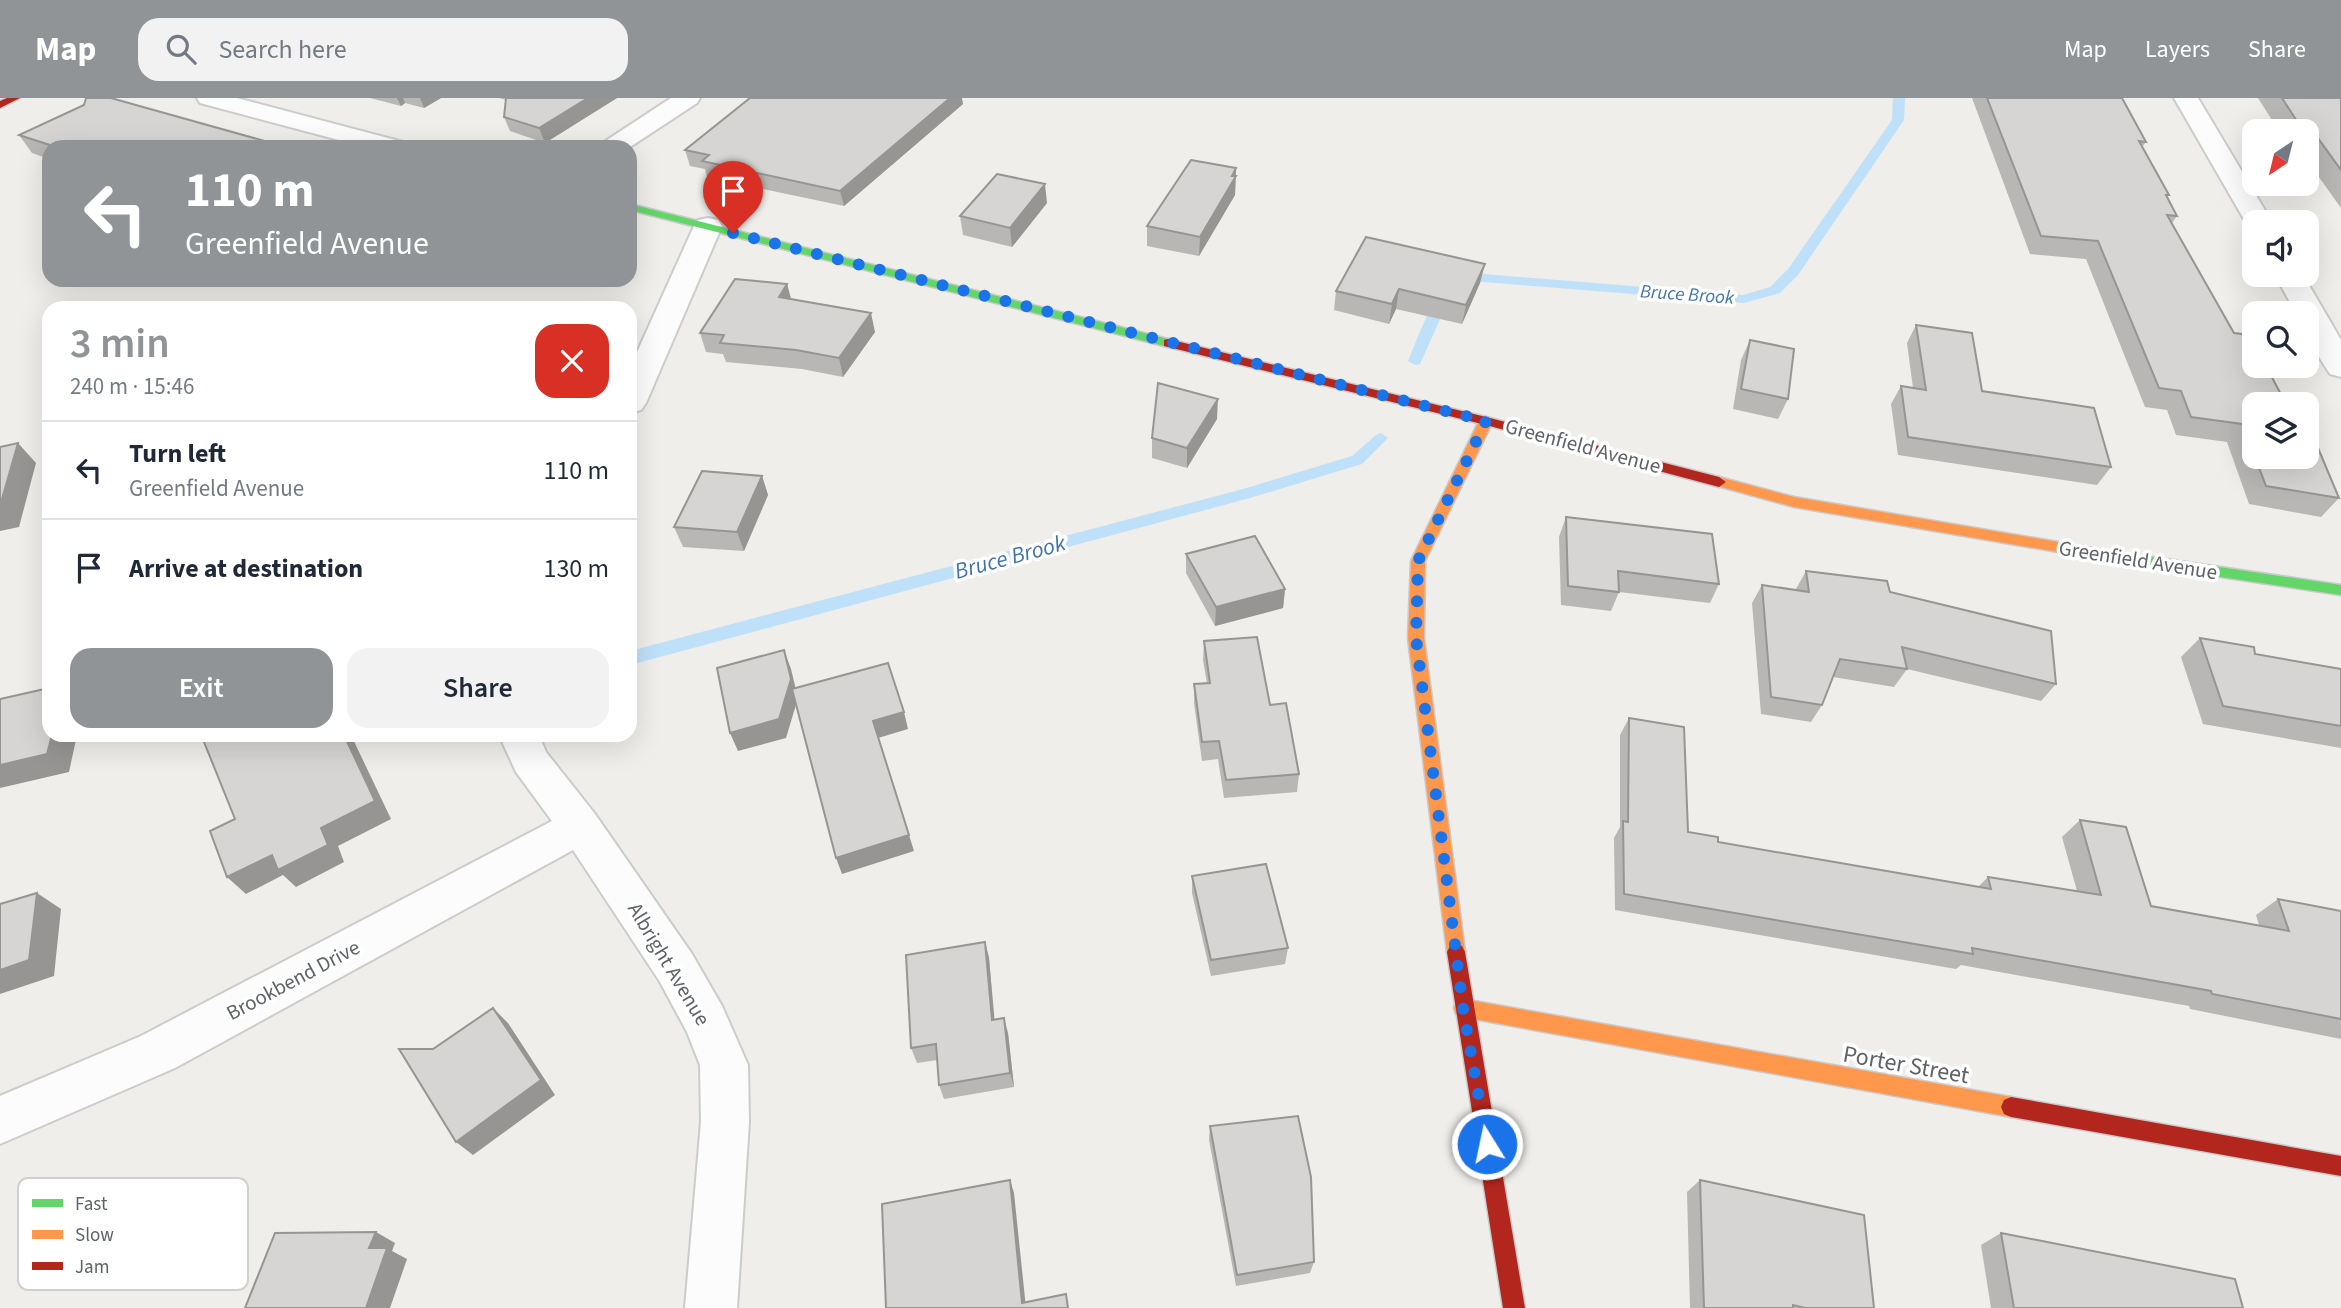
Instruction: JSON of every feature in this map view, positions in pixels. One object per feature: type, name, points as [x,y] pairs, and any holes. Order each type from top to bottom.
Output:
[{"type":"street","points":[[0,105],[15,98]]},
{"type":"street","points":[[209,98],[368,140]]},
{"type":"street","points":[[624,140],[688,98]]},
{"type":"street","points":[[2186,98],[2252,210]]},
{"type":"street","name":"Greenfield Avenue","points":[[637,209],[1486,421],[1794,502],[2080,551],[2341,590]]},
{"type":"street","points":[[637,387],[708,226]]},
{"type":"street","points":[[2296,287],[2341,367]]},
{"type":"street","points":[[1486,421],[1418,561],[1416,638],[1463,1008],[1514,1308]]},
{"type":"street","name":"Albright Avenue","points":[[522,742],[530,761],[580,826],[676,968],[706,1021],[724,1065],[724,1122],[711,1308]]},
{"type":"street","name":"Brookbend Drive","points":[[0,1120],[159,1052],[580,826]]},
{"type":"street","name":"Porter Street","points":[[1463,1008],[2341,1166]]},
{"type":"building","points":[[86,98],[111,98],[261,140],[42,140],[42,142],[19,135],[84,105]]},
{"type":"building","points":[[506,98],[588,98],[539,128],[504,117]]},
{"type":"building","points":[[750,98],[950,98],[840,191],[702,161],[709,155],[685,150]]},
{"type":"building","points":[[1987,98],[2122,98],[2146,142],[2139,141],[2169,195],[2166,195],[2177,216],[2167,215],[2234,333],[2242,334],[2242,378],[2272,378],[2280,392],[2242,392],[2242,424],[2191,417],[2181,391],[2159,388],[2098,241],[2041,236]]},
{"type":"building","points":[[2282,98],[2341,98],[2341,170],[2319,140],[2319,119],[2296,119]]},
{"type":"building","points":[[1191,160],[1236,168],[1232,176],[1236,176],[1200,237],[1147,226]]},
{"type":"building","points":[[997,174],[1045,184],[1010,228],[960,216]]},
{"type":"building","points":[[1366,237],[1485,264],[1466,305],[1399,289],[1392,304],[1336,291]]},
{"type":"building","points":[[735,279],[787,284],[779,297],[871,313],[839,358],[796,350],[720,343],[724,335],[700,333]]},
{"type":"building","points":[[1916,325],[1972,333],[1982,391],[2094,408],[2111,467],[1908,437],[1901,386],[1926,390]]},
{"type":"building","points":[[1750,340],[1794,349],[1788,399],[1741,389]]},
{"type":"building","points":[[1158,383],[1218,399],[1187,448],[1152,438]]},
{"type":"building","points":[[18,443],[0,506],[0,447]]},
{"type":"building","points":[[2319,450],[2339,498],[2266,486],[2260,469],[2319,469]]},
{"type":"building","points":[[702,471],[762,476],[737,532],[674,527]]},
{"type":"building","points":[[1566,517],[1712,534],[1719,584],[1618,571],[1619,592],[1568,586]]},
{"type":"building","points":[[1255,536],[1285,589],[1216,607],[1186,554]]},
{"type":"building","points":[[1806,571],[1887,581],[1890,592],[2051,631],[2056,684],[1902,647],[1907,669],[1840,659],[1822,705],[1771,697],[1762,585],[1809,592]]},
{"type":"building","points":[[1257,637],[1270,705],[1286,703],[1299,774],[1226,780],[1219,741],[1202,742],[1194,684],[1210,683],[1204,641]]},
{"type":"building","points":[[2200,638],[2254,647],[2255,654],[2341,669],[2341,726],[2223,706]]},
{"type":"building","points":[[784,650],[791,679],[779,719],[730,733],[717,668]]},
{"type":"building","points":[[888,663],[904,712],[873,721],[909,835],[836,858],[792,689]]},
{"type":"building","points":[[42,690],[42,742],[50,742],[47,754],[0,765],[0,699]]},
{"type":"building","points":[[1629,718],[1684,727],[1688,832],[1718,837],[1718,842],[1991,889],[1988,877],[2101,895],[2080,820],[2126,827],[2151,906],[2289,931],[2278,899],[2341,911],[2341,1019],[2212,994],[2211,991],[1972,948],[1973,954],[1624,894],[1623,821],[1628,822]]},
{"type":"building","points":[[204,742],[347,742],[375,801],[321,828],[328,845],[278,870],[272,855],[227,877],[210,831],[235,819]]},
{"type":"building","points":[[1266,864],[1288,948],[1211,960],[1192,876]]},
{"type":"building","points":[[37,893],[29,960],[0,970],[0,904]]},
{"type":"building","points":[[985,942],[992,1020],[1004,1018],[1010,1073],[939,1085],[936,1044],[911,1048],[906,955]]},
{"type":"building","points":[[493,1008],[541,1080],[456,1142],[399,1049],[433,1049]]},
{"type":"building","points":[[1298,1116],[1311,1177],[1314,1262],[1237,1275],[1210,1126]]},
{"type":"building","points":[[1010,1180],[1022,1303],[1066,1294],[1068,1308],[886,1308],[882,1204]]},
{"type":"building","points":[[1700,1180],[1864,1215],[1874,1308],[1805,1308],[1793,1305],[1793,1308],[1704,1308]]},
{"type":"building","points":[[376,1232],[369,1248],[387,1248],[366,1308],[245,1308],[275,1233]]},
{"type":"building","points":[[2001,1233],[2235,1279],[2243,1308],[2014,1308]]},
{"type":"waterway","name":"Bruce Brook","points":[[1415,361],[1445,293],[1458,280],[1484,278],[1744,299],[1775,290],[1793,272],[1898,120],[1899,98]]},
{"type":"waterway","name":"Bruce Brook","points":[[637,656],[1245,494],[1357,460],[1381,438]]},
{"type":"traffic: fast","points":[[637,209],[1168,343]]},
{"type":"traffic: fast","points":[[2105,555],[2341,590]]},
{"type":"traffic: slow","points":[[1456,952],[1416,638],[1418,561],[1486,421]]},
{"type":"traffic: slow","points":[[1719,482],[1794,502],[2105,555]]},
{"type":"traffic: slow","points":[[1463,1008],[2011,1107]]},
{"type":"traffic: jam","points":[[0,105],[15,98]]},
{"type":"traffic: jam","points":[[1168,343],[1486,421],[1719,482]]},
{"type":"traffic: jam","points":[[1456,952],[1514,1308]]},
{"type":"traffic: jam","points":[[2011,1107],[2341,1166]]},
{"type":"route","points":[[733,233],[1486,421],[1418,561],[1416,638],[1463,1008],[1487,1144]]}]
